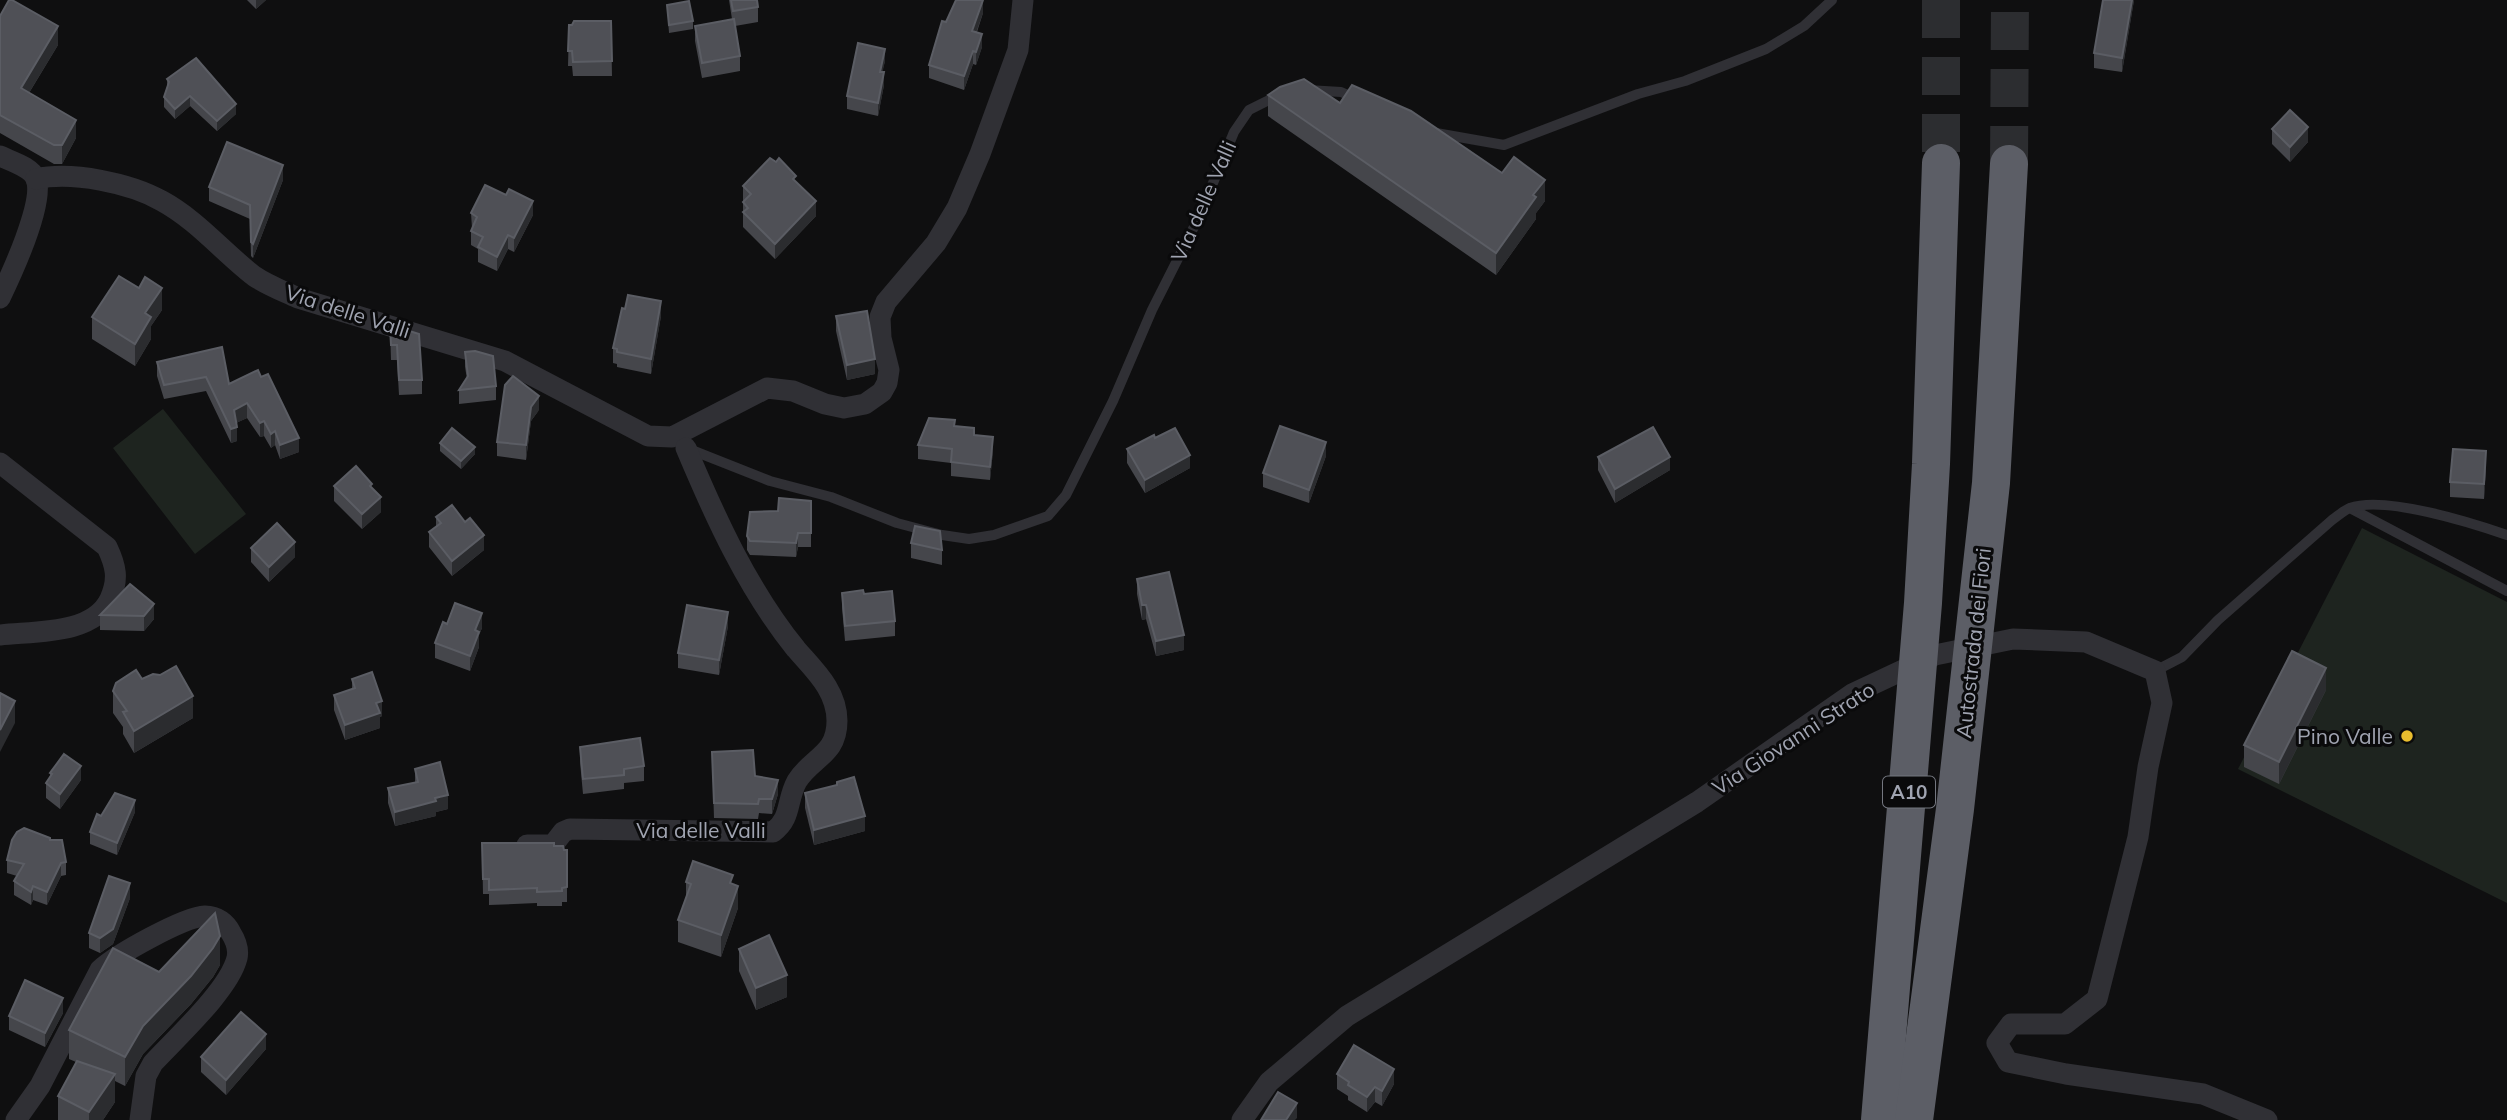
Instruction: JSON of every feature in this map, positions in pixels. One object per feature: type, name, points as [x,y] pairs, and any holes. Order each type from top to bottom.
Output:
[{"type":"highway","name":"A10","points":[[1880,1120],[1916,710],[1931,464],[1941,163]]},
{"type":"highway","name":"Autostrada dei Fiori","points":[[1914,1120],[1955,809],[1991,483],[2009,164]]},
{"type":"street","points":[[679,443],[767,388],[793,391],[825,404],[844,408],[865,404],[882,392],[889,370],[881,338],[880,317],[886,302],[936,243],[957,208],[1018,50],[1023,0]]},
{"type":"street","points":[[0,156],[31,172],[36,179],[37,199],[17,262],[0,298]]},
{"type":"street","name":"Via delle Valli","points":[[36,179],[49,176],[100,179],[161,201],[211,237],[255,276],[273,287],[298,298],[505,361],[648,436],[679,443],[775,624],[820,674],[832,698],[837,719],[835,736],[830,748],[797,781],[789,801],[786,819],[773,832],[570,829],[563,832],[553,845],[524,845]]},
{"type":"street","points":[[0,463],[107,547],[116,566],[116,586],[106,606],[94,618],[77,626],[0,635]]},
{"type":"street","name":"Via Giovanni Strato","points":[[1242,1120],[1269,1082],[1347,1016],[1697,802],[1852,694],[1936,655],[2013,639],[2086,642],[2155,671]]},
{"type":"street","points":[[2155,671],[2162,703],[2138,836],[2097,999],[2066,1024],[2011,1024],[1997,1043],[2008,1062],[2066,1074],[2203,1094],[2267,1120]]},
{"type":"street","points":[[16,1120],[40,1086],[100,970],[109,961],[147,939],[203,916],[216,918],[227,926],[237,944],[237,957],[220,990],[153,1063],[146,1076],[140,1120]]},
{"type":"lane","points":[[1429,130],[1441,135],[1504,145],[1638,93],[1685,81],[1766,49],[1804,26],[1832,0]]},
{"type":"lane","points":[[1297,89],[1341,92],[1366,103]]},
{"type":"lane","name":"Via delle Valli","points":[[679,443],[770,481],[831,497],[897,523],[942,535],[969,539],[994,535],[1048,516],[1066,495],[1114,401],[1152,310],[1199,216],[1234,132],[1249,110],[1273,96],[1285,93]]},
{"type":"lane","points":[[2155,671],[2182,657],[2218,620],[2332,520],[2350,508],[2372,504],[2420,510],[2507,535]]},
{"type":"lane","points":[[2350,508],[2507,590]]},
{"type":"shaded area","points":[[163,409],[246,514],[195,554],[113,448]]},
{"type":"shaded area","name":"Pino Valle","points":[[2362,528],[2507,602],[2507,903],[2238,769]]},
{"type":"building","points":[[9,0],[58,26],[21,88],[76,120],[62,145],[54,145],[0,115],[0,16]]},
{"type":"building","points":[[731,0],[757,0],[758,7],[733,11]]},
{"type":"building","points":[[956,0],[983,0],[972,31],[982,34],[964,76],[929,65],[942,21],[946,22]]},
{"type":"building","points":[[2103,0],[2132,0],[2122,58],[2094,53]]},
{"type":"building","points":[[689,1],[693,21],[669,25],[667,5]]},
{"type":"building","points":[[734,19],[740,56],[702,63],[695,26]]},
{"type":"building","points":[[574,21],[611,21],[612,61],[573,62],[572,51],[568,51],[569,25]]},
{"type":"building","points":[[858,43],[885,49],[878,103],[847,96]]},
{"type":"building","points":[[196,58],[236,104],[217,121],[190,96],[175,109],[164,97],[169,82],[167,79]]},
{"type":"building","points":[[1304,79],[1340,103],[1352,85],[1411,111],[1502,173],[1514,157],[1545,180],[1496,253],[1268,95],[1280,87]]},
{"type":"building","points":[[2290,110],[2308,127],[2290,147],[2272,129]]},
{"type":"building","points":[[227,142],[283,165],[253,244],[250,205],[209,187]]},
{"type":"building","points":[[770,158],[776,162],[779,158],[796,176],[793,179],[816,201],[775,244],[743,212],[748,208],[743,202],[751,194],[743,186]]},
{"type":"building","points":[[485,185],[506,195],[509,189],[533,201],[514,238],[508,235],[497,257],[478,247],[483,237],[471,231],[477,217],[471,213]]},
{"type":"building","points":[[119,276],[139,288],[145,277],[162,288],[145,313],[151,317],[135,344],[92,317]]},
{"type":"building","points":[[628,295],[661,301],[651,359],[617,352],[617,349],[613,348],[622,308],[625,309]]},
{"type":"building","points":[[867,311],[875,359],[847,365],[836,316]]},
{"type":"building","points":[[390,327],[419,334],[422,380],[399,380],[397,345],[391,345]]},
{"type":"building","points":[[222,347],[229,384],[258,370],[261,377],[268,374],[299,438],[280,445],[275,431],[271,434],[264,421],[260,423],[247,403],[234,410],[237,427],[231,429],[206,377],[164,385],[157,362]]},
{"type":"building","points":[[475,351],[493,356],[496,386],[459,390],[468,376],[465,352]]},
{"type":"building","points":[[513,376],[539,396],[531,407],[526,445],[497,442],[505,385]]},
{"type":"building","points":[[929,418],[955,420],[954,426],[974,428],[974,435],[993,437],[990,467],[951,462],[952,449],[918,445]]},
{"type":"building","points":[[1280,426],[1326,442],[1309,490],[1263,473]]},
{"type":"building","points":[[1653,427],[1670,457],[1615,489],[1598,457]]},
{"type":"building","points":[[452,428],[475,447],[461,461],[440,443]]},
{"type":"building","points":[[1175,428],[1190,455],[1145,480],[1127,449]]},
{"type":"building","points":[[2453,449],[2486,451],[2484,484],[2450,482]]},
{"type":"building","points":[[356,466],[381,497],[362,514],[334,486]]},
{"type":"building","points":[[779,498],[811,501],[811,533],[798,533],[796,543],[750,541],[747,536],[750,512],[778,511]]},
{"type":"building","points":[[452,505],[465,522],[470,518],[484,535],[452,561],[429,532],[441,523],[436,517]]},
{"type":"building","points":[[277,523],[295,542],[269,567],[251,548]]},
{"type":"building","points":[[915,526],[940,531],[942,550],[911,543]]},
{"type":"building","points":[[1169,572],[1184,635],[1156,641],[1146,605],[1142,605],[1137,579]]},
{"type":"building","points":[[130,584],[154,604],[144,616],[100,615]]},
{"type":"building","points":[[863,590],[864,594],[892,591],[895,621],[845,626],[842,593]]},
{"type":"building","points":[[455,603],[482,613],[475,630],[479,632],[470,656],[435,643],[443,622],[447,624]]},
{"type":"building","points":[[687,605],[728,612],[719,660],[678,653]]},
{"type":"building","points":[[2292,651],[2326,668],[2279,762],[2244,745]]},
{"type":"building","points":[[176,666],[193,696],[134,731],[123,712],[127,711],[113,691],[116,683],[136,670],[142,679],[153,674],[160,675]]},
{"type":"building","points":[[372,672],[382,701],[376,703],[380,713],[345,725],[334,695],[355,688],[352,679]]},
{"type":"building","points":[[0,693],[15,701],[0,730]]},
{"type":"building","points":[[640,738],[644,766],[624,769],[624,775],[583,779],[580,747]]},
{"type":"building","points":[[753,750],[755,776],[778,780],[772,799],[759,799],[758,804],[714,803],[712,752]]},
{"type":"building","points":[[64,754],[81,766],[60,794],[46,783]]},
{"type":"building","points":[[440,762],[448,795],[395,812],[388,788],[418,782],[415,769]]},
{"type":"building","points":[[854,777],[865,816],[814,830],[805,793],[837,785],[837,782]]},
{"type":"building","points":[[115,793],[135,800],[117,843],[90,832],[97,814],[101,816]]},
{"type":"building","points":[[24,828],[50,840],[62,840],[66,862],[61,863],[47,892],[33,886],[31,892],[14,881],[24,864],[7,860],[12,840],[17,832]]},
{"type":"building","points":[[482,843],[554,843],[554,846],[563,846],[564,850],[567,850],[567,887],[562,888],[562,891],[537,892],[537,888],[489,890],[489,879],[483,879]]},
{"type":"building","points":[[693,861],[733,875],[730,883],[738,886],[721,935],[678,920],[691,884],[686,882]]},
{"type":"building","points":[[109,876],[130,883],[113,929],[100,938],[89,933]]},
{"type":"building","points":[[215,913],[220,936],[213,948],[191,976],[143,1026],[125,1057],[69,1030],[113,948],[159,972]]},
{"type":"building","points":[[769,935],[787,975],[756,988],[739,949]]},
{"type":"building","points":[[25,980],[63,998],[45,1033],[9,1016]]},
{"type":"building","points":[[241,1012],[266,1034],[226,1080],[201,1057]]},
{"type":"building","points":[[1354,1045],[1394,1069],[1382,1091],[1375,1087],[1367,1097],[1337,1074]]},
{"type":"building","points":[[77,1061],[115,1074],[89,1112],[58,1096]]},
{"type":"building","points":[[1278,1092],[1297,1103],[1286,1120],[1261,1120]]},
{"type":"tunnel","points":[[1941,0],[1941,163]]},
{"type":"tunnel","points":[[2009,164],[2010,0]]},
{"type":"place","name":"Pino Valle","points":[[2407,736]]}]
